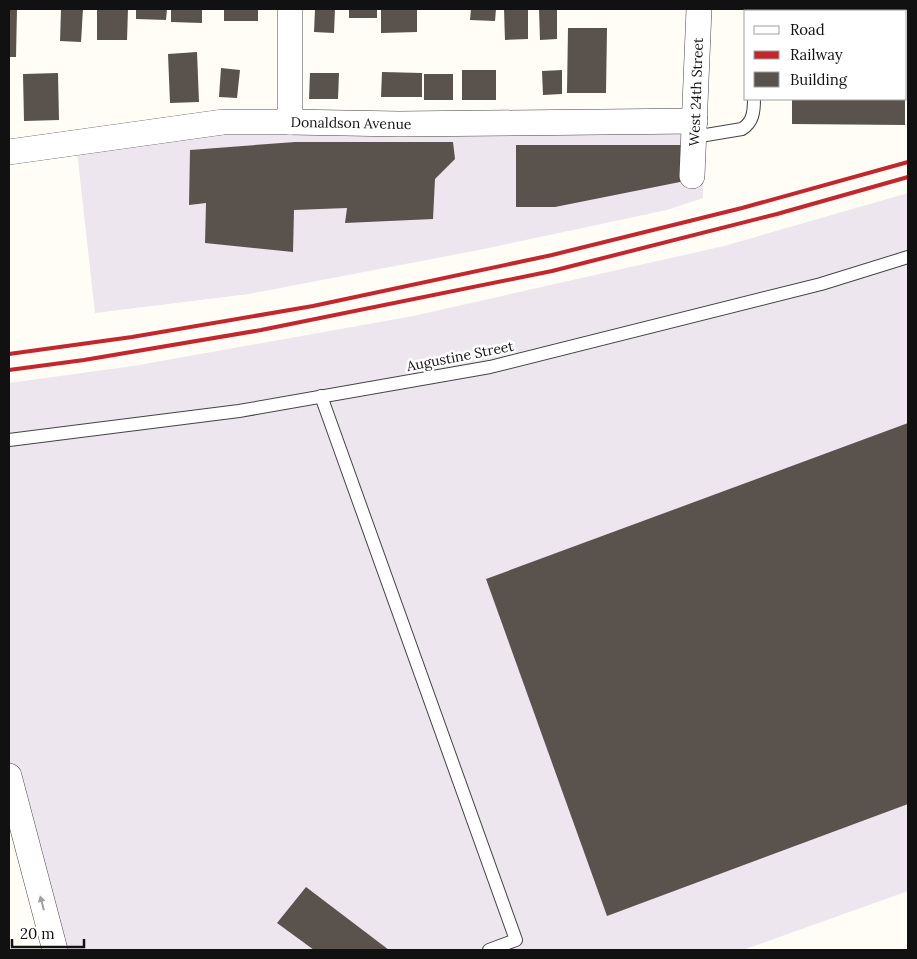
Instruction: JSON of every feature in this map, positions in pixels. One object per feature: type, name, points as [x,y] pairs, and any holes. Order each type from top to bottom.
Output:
[{"type":"street","points":[[290,9],[290,122]]},
{"type":"street","name":"West 24th Street","points":[[692,176],[699,9]]},
{"type":"street","name":"Donaldson Avenue","points":[[9,152],[223,122],[695,129]]},
{"type":"street","points":[[9,776],[55,950]]},
{"type":"lane","points":[[695,129],[742,130],[751,120],[754,100]]},
{"type":"lane","name":"Augustine Street","points":[[9,440],[239,411],[490,367],[821,284],[908,256]]},
{"type":"lane","points":[[321,396],[516,940],[489,950]]},
{"type":"shaded area","points":[[704,117],[703,198],[667,210],[479,250],[249,294],[95,313],[76,143],[223,122]]},
{"type":"shaded area","points":[[908,193],[908,891],[743,950],[55,950],[9,776],[9,383],[133,366],[413,316],[724,246]]},
{"type":"building","points":[[9,9],[17,9],[16,57],[9,57]]},
{"type":"building","points":[[61,9],[83,9],[81,42],[60,41]]},
{"type":"building","points":[[97,9],[128,9],[127,40],[97,40]]},
{"type":"building","points":[[136,9],[167,9],[166,20],[136,19]]},
{"type":"building","points":[[171,9],[202,9],[202,23],[171,22]]},
{"type":"building","points":[[224,9],[258,9],[258,21],[224,21]]},
{"type":"building","points":[[315,9],[335,9],[334,33],[314,32]]},
{"type":"building","points":[[349,9],[377,9],[377,18],[349,18]]},
{"type":"building","points":[[381,9],[417,9],[417,32],[381,33]]},
{"type":"building","points":[[471,9],[496,9],[495,21],[470,20]]},
{"type":"building","points":[[504,9],[528,9],[528,39],[505,40]]},
{"type":"building","points":[[539,9],[557,9],[557,39],[540,40]]},
{"type":"building","points":[[568,28],[607,28],[606,93],[567,93]]},
{"type":"building","points":[[197,52],[199,102],[170,103],[168,54]]},
{"type":"building","points":[[221,68],[240,70],[237,98],[219,97]]},
{"type":"building","points":[[462,70],[496,70],[496,100],[462,100]]},
{"type":"building","points":[[562,70],[562,94],[543,95],[542,71]]},
{"type":"building","points":[[382,72],[422,73],[422,97],[381,97]]},
{"type":"building","points":[[58,73],[59,120],[24,121],[23,74]]},
{"type":"building","points":[[310,73],[339,73],[338,99],[309,99]]},
{"type":"building","points":[[424,74],[453,74],[453,100],[424,100]]},
{"type":"building","points":[[792,100],[905,100],[905,125],[792,124]]},
{"type":"building","points":[[295,142],[453,142],[455,159],[435,179],[433,219],[345,223],[347,208],[294,210],[293,252],[205,243],[206,203],[189,205],[190,150]]},
{"type":"building","points":[[516,145],[681,145],[680,182],[555,207],[516,207]]},
{"type":"building","points":[[908,423],[908,804],[607,916],[486,579]]},
{"type":"building","points":[[306,887],[389,950],[314,950],[277,923]]},
{"type":"railway","points":[[9,354],[132,337],[313,306],[552,255],[742,208],[908,162]]},
{"type":"railway","points":[[9,370],[84,360],[261,330],[552,271],[777,214],[908,177]]}]
